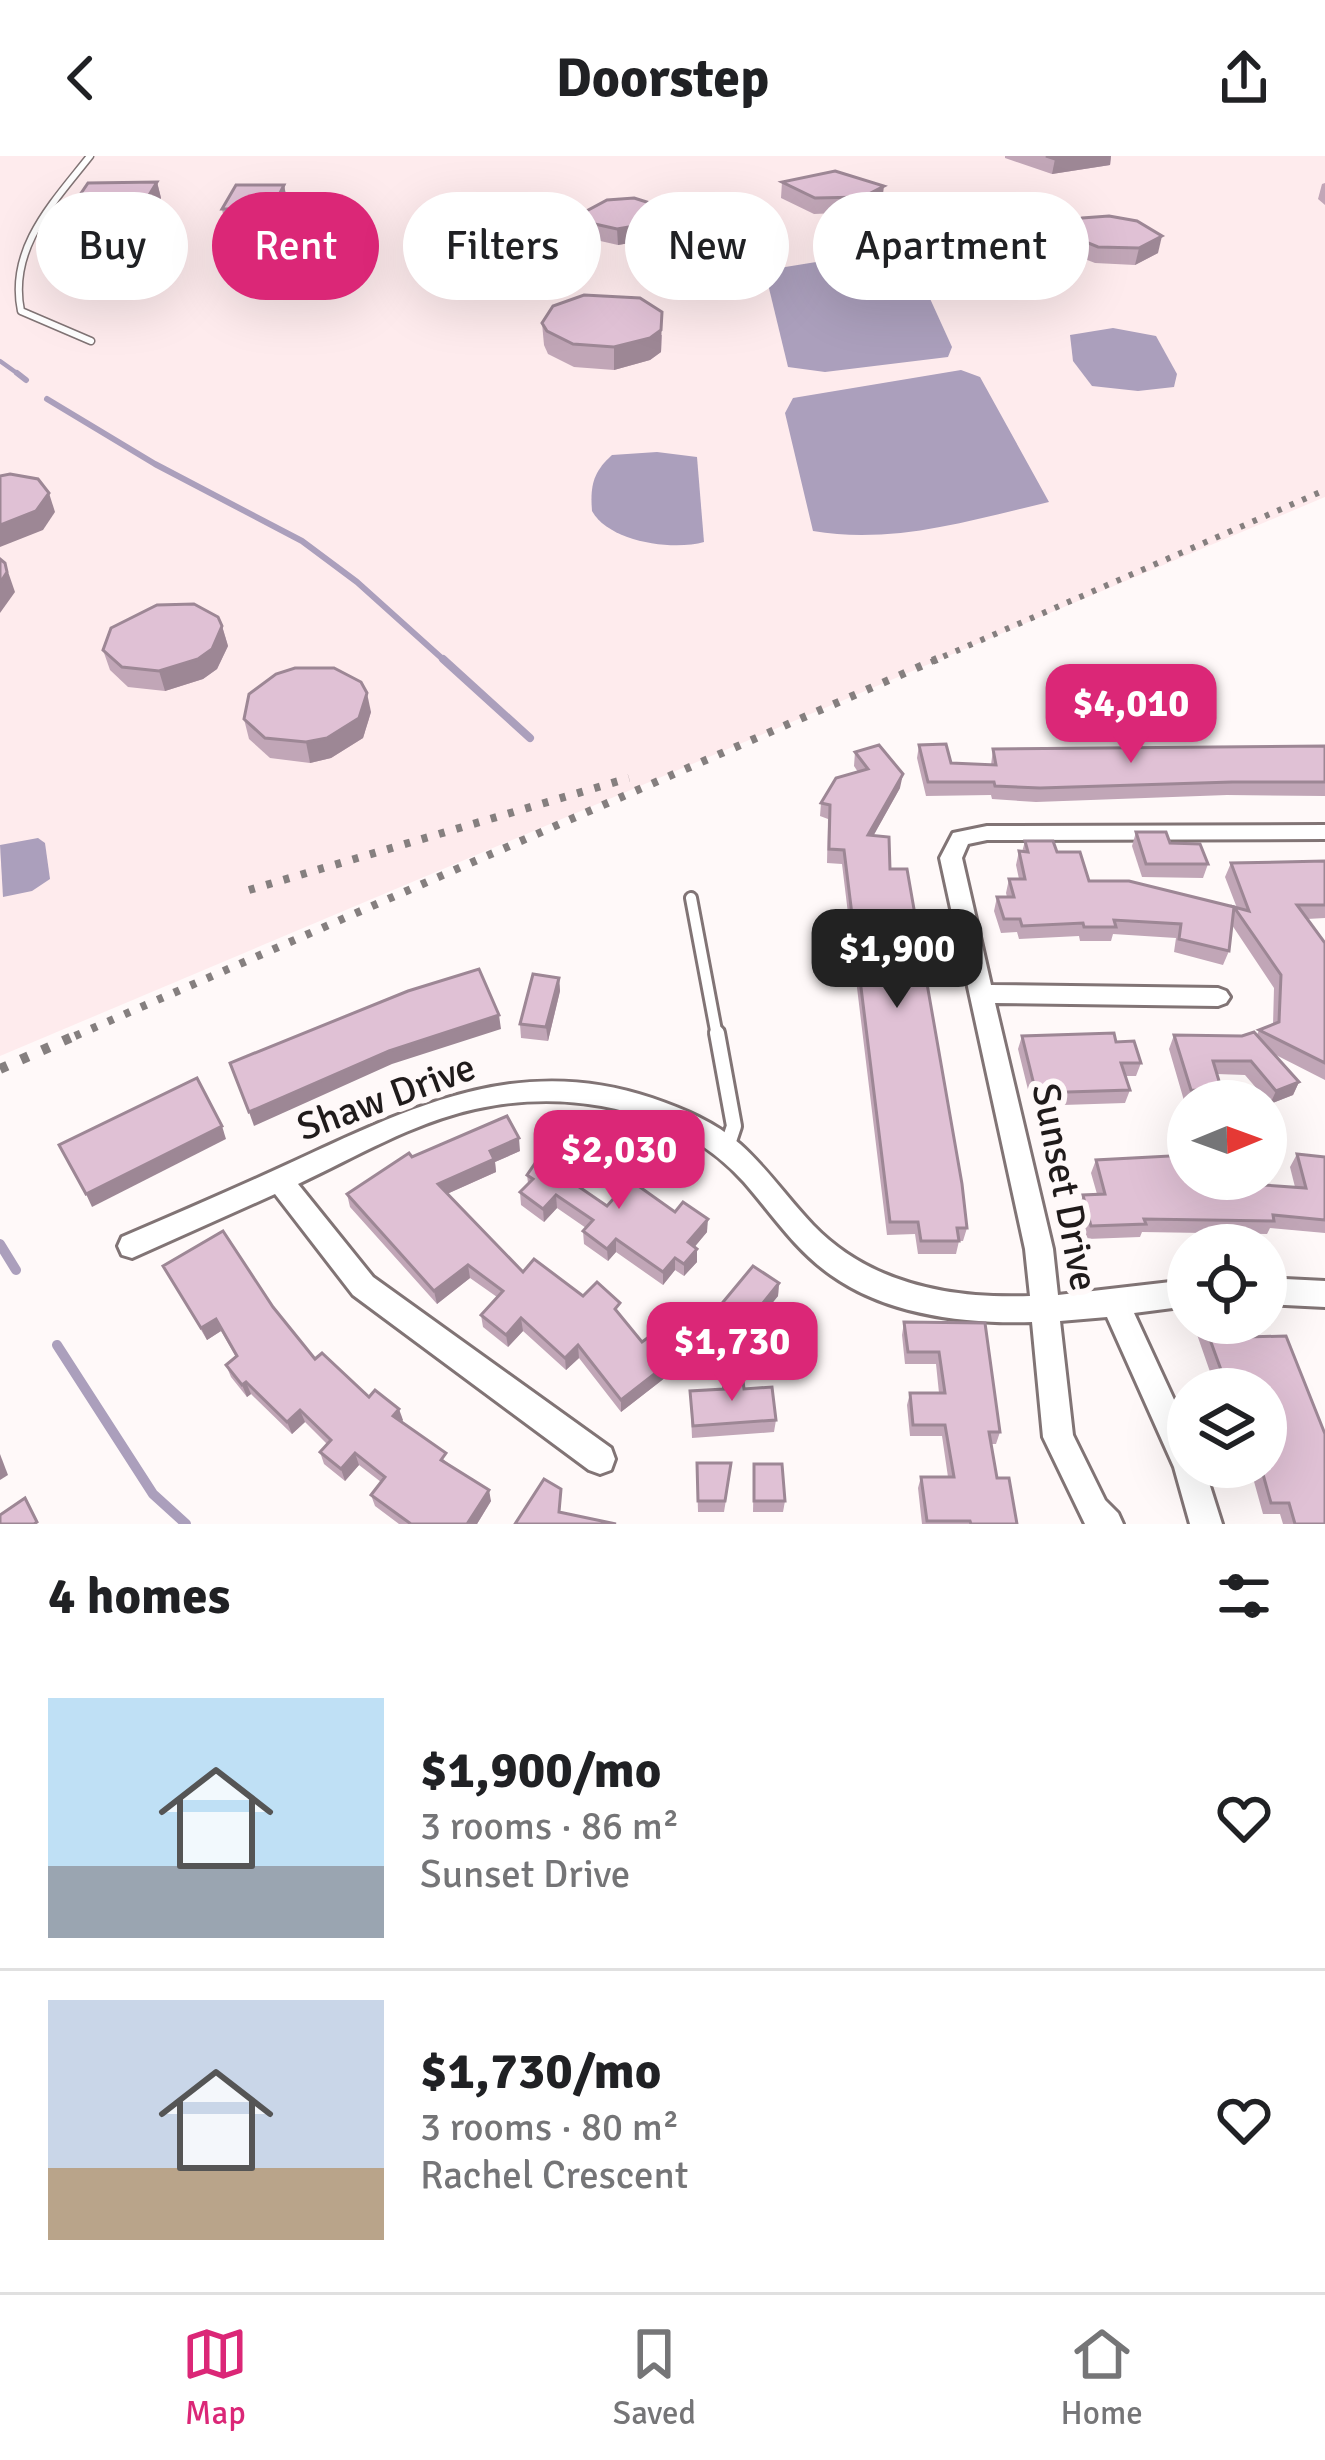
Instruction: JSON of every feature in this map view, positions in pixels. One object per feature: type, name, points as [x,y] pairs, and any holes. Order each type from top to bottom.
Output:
[{"type":"street","name":"Sunset Drive","points":[[1107,1524],[1094,1511],[1058,1437],[1039,1249],[951,858],[960,838],[987,833],[1325,832]]},
{"type":"street","points":[[982,994],[1218,997]]},
{"type":"street","name":"Shaw Drive","points":[[132,1246],[433,1112],[500,1094],[568,1093],[636,1102],[699,1126],[728,1147],[800,1231],[856,1276],[902,1293],[1048,1311],[1167,1296]]},
{"type":"street","points":[[279,1179],[363,1286],[600,1459]]},
{"type":"street","points":[[1287,1292],[1325,1294]]},
{"type":"street","name":"Sunset Drive","points":[[1115,1304],[1167,1417]]},
{"type":"street","name":"Sunset Drive","points":[[1196,1488],[1206,1524]]},
{"type":"lane","points":[[90,156],[19,253],[14,289],[21,310],[91,341]]},
{"type":"lane","points":[[691,898],[734,1126],[728,1147]]},
{"type":"shaded area","points":[[0,156],[1325,156],[1325,497],[0,1056]]},
{"type":"shaded area","points":[[813,263],[813,300],[931,300],[952,347],[948,357],[825,372],[788,367],[772,300],[789,300],[789,266]]},
{"type":"shaded area","points":[[1113,328],[1156,336],[1177,374],[1174,387],[1138,391],[1092,386],[1073,361],[1070,335]]},
{"type":"shaded area","points":[[961,370],[980,377],[1049,502],[902,533],[813,531],[785,413],[793,398]]},
{"type":"shaded area","points":[[657,452],[697,457],[704,542],[643,542],[612,530],[592,511],[594,480],[612,455]]},
{"type":"shaded area","points":[[38,838],[45,843],[50,879],[32,891],[3,897],[0,845]]},
{"type":"building","points":[[835,171],[884,186],[873,192],[813,192],[813,197],[782,182]]},
{"type":"building","points":[[157,182],[151,192],[82,192],[88,183]]},
{"type":"building","points":[[236,185],[284,185],[280,192],[232,192]]},
{"type":"building","points":[[625,199],[625,228],[601,225],[601,203]]},
{"type":"building","points":[[1089,217],[1137,221],[1162,236],[1139,248],[1098,247],[1089,243]]},
{"type":"building","points":[[601,296],[643,300],[662,312],[661,330],[650,338],[614,347],[573,344],[547,331],[542,323],[553,306],[570,300],[601,300]]},
{"type":"building","points":[[0,476],[38,479],[49,493],[36,511],[0,525]]},
{"type":"building","points":[[0,559],[7,572],[0,583]]},
{"type":"building","points":[[194,604],[218,617],[222,626],[212,649],[198,659],[159,671],[122,667],[103,650],[111,628],[157,605]]},
{"type":"building","points":[[295,668],[334,668],[361,682],[367,693],[359,718],[327,738],[306,742],[265,738],[244,719],[249,694],[276,674]]},
{"type":"building","points":[[946,744],[951,763],[996,765],[993,749],[1325,746],[1325,782],[1040,788],[928,782],[919,745]]},
{"type":"building","points":[[879,745],[903,774],[868,835],[889,837],[890,869],[907,869],[962,1184],[967,1228],[957,1228],[959,1241],[921,1241],[918,1222],[890,1222],[844,850],[829,849],[830,805],[821,803],[836,778],[868,769],[855,752]]},
{"type":"building","points":[[1136,832],[1166,832],[1170,843],[1200,844],[1208,864],[1146,864]]},
{"type":"building","points":[[1025,841],[1053,841],[1057,852],[1080,852],[1089,881],[1129,881],[1234,907],[1229,951],[1179,939],[1181,924],[1114,920],[1116,927],[1084,927],[1083,923],[1022,926],[1020,919],[1004,919],[997,897],[1014,897],[1009,879],[1025,879],[1019,851],[1028,852]]},
{"type":"building","points":[[1325,861],[1325,905],[1297,905],[1325,943],[1325,1063],[1259,1030],[1279,1022],[1281,975],[1234,907],[1249,911],[1231,863]]},
{"type":"building","points":[[479,969],[499,1015],[389,1051],[249,1112],[230,1063],[408,991]]},
{"type":"building","points":[[533,974],[559,978],[546,1027],[520,1024]]},
{"type":"building","points":[[1254,1032],[1299,1082],[1287,1087],[1287,1080],[1267,1080],[1251,1061],[1213,1061],[1219,1080],[1188,1080],[1174,1035]]},
{"type":"building","points":[[1114,1033],[1116,1042],[1134,1041],[1141,1063],[1121,1063],[1130,1090],[1036,1093],[1022,1036]]},
{"type":"building","points":[[197,1078],[222,1126],[86,1194],[59,1145]]},
{"type":"building","points":[[507,1116],[519,1138],[490,1151],[494,1159],[438,1184],[523,1272],[534,1259],[583,1296],[597,1282],[620,1303],[615,1309],[642,1342],[664,1326],[684,1351],[621,1400],[578,1345],[565,1358],[521,1318],[506,1335],[481,1315],[503,1291],[468,1265],[434,1291],[347,1194],[409,1153],[412,1157]]},
{"type":"building","points":[[567,1144],[590,1159],[569,1180],[607,1206],[630,1180],[675,1212],[683,1202],[708,1219],[688,1242],[697,1249],[684,1264],[675,1258],[663,1272],[616,1239],[607,1249],[583,1231],[593,1220],[556,1195],[543,1209],[520,1192],[533,1179],[527,1175],[538,1159],[546,1165]]},
{"type":"building","points":[[1297,1154],[1325,1157],[1325,1220],[1273,1215],[1274,1221],[1144,1219],[1146,1224],[1091,1226],[1083,1195],[1105,1194],[1096,1160],[1167,1156],[1167,1200],[1287,1200],[1287,1187],[1306,1188]]},
{"type":"building","points":[[223,1231],[273,1307],[315,1359],[322,1353],[369,1397],[375,1390],[399,1409],[393,1416],[446,1453],[441,1460],[489,1490],[467,1524],[411,1524],[371,1495],[385,1477],[355,1453],[341,1469],[320,1452],[331,1440],[300,1410],[287,1422],[246,1382],[242,1385],[226,1365],[237,1356],[216,1319],[201,1328],[163,1266]]},
{"type":"building","points":[[753,1266],[779,1283],[759,1308],[769,1315],[756,1331],[747,1324],[735,1340],[716,1327],[714,1313]]},
{"type":"building","points":[[904,1322],[985,1323],[1000,1432],[989,1432],[997,1478],[1009,1478],[1017,1524],[927,1521],[921,1477],[954,1477],[945,1425],[913,1425],[910,1393],[945,1393],[939,1352],[908,1352]]},
{"type":"building","points":[[1287,1339],[1325,1434],[1325,1524],[1295,1524],[1289,1503],[1271,1503],[1267,1488],[1287,1488],[1287,1368],[1220,1368],[1212,1344],[1287,1344]]},
{"type":"building","points":[[742,1373],[744,1389],[772,1387],[776,1420],[693,1426],[690,1391],[724,1389],[722,1375]]},
{"type":"building","points":[[697,1463],[731,1463],[725,1501],[698,1501]]},
{"type":"building","points":[[754,1464],[782,1464],[785,1501],[754,1501]]},
{"type":"building","points":[[544,1479],[561,1489],[559,1512],[616,1524],[515,1524]]},
{"type":"building","points":[[25,1498],[37,1522],[0,1524],[0,1515]]},
{"type":"waterway","points":[[0,361],[19,375]]},
{"type":"waterway","points":[[19,375],[26,380]]},
{"type":"waterway","points":[[47,399],[155,464],[302,541],[357,582],[446,662]]},
{"type":"waterway","points":[[443,659],[530,738]]},
{"type":"waterway","points":[[0,1244],[16,1270]]},
{"type":"waterway","points":[[57,1345],[153,1494],[186,1524]]},
{"type":"railway","points":[[931,662],[1325,490]]},
{"type":"railway","points":[[75,1036],[937,659]]},
{"type":"railway","points":[[249,890],[629,778]]},
{"type":"railway","points":[[0,1069],[81,1033]]}]
